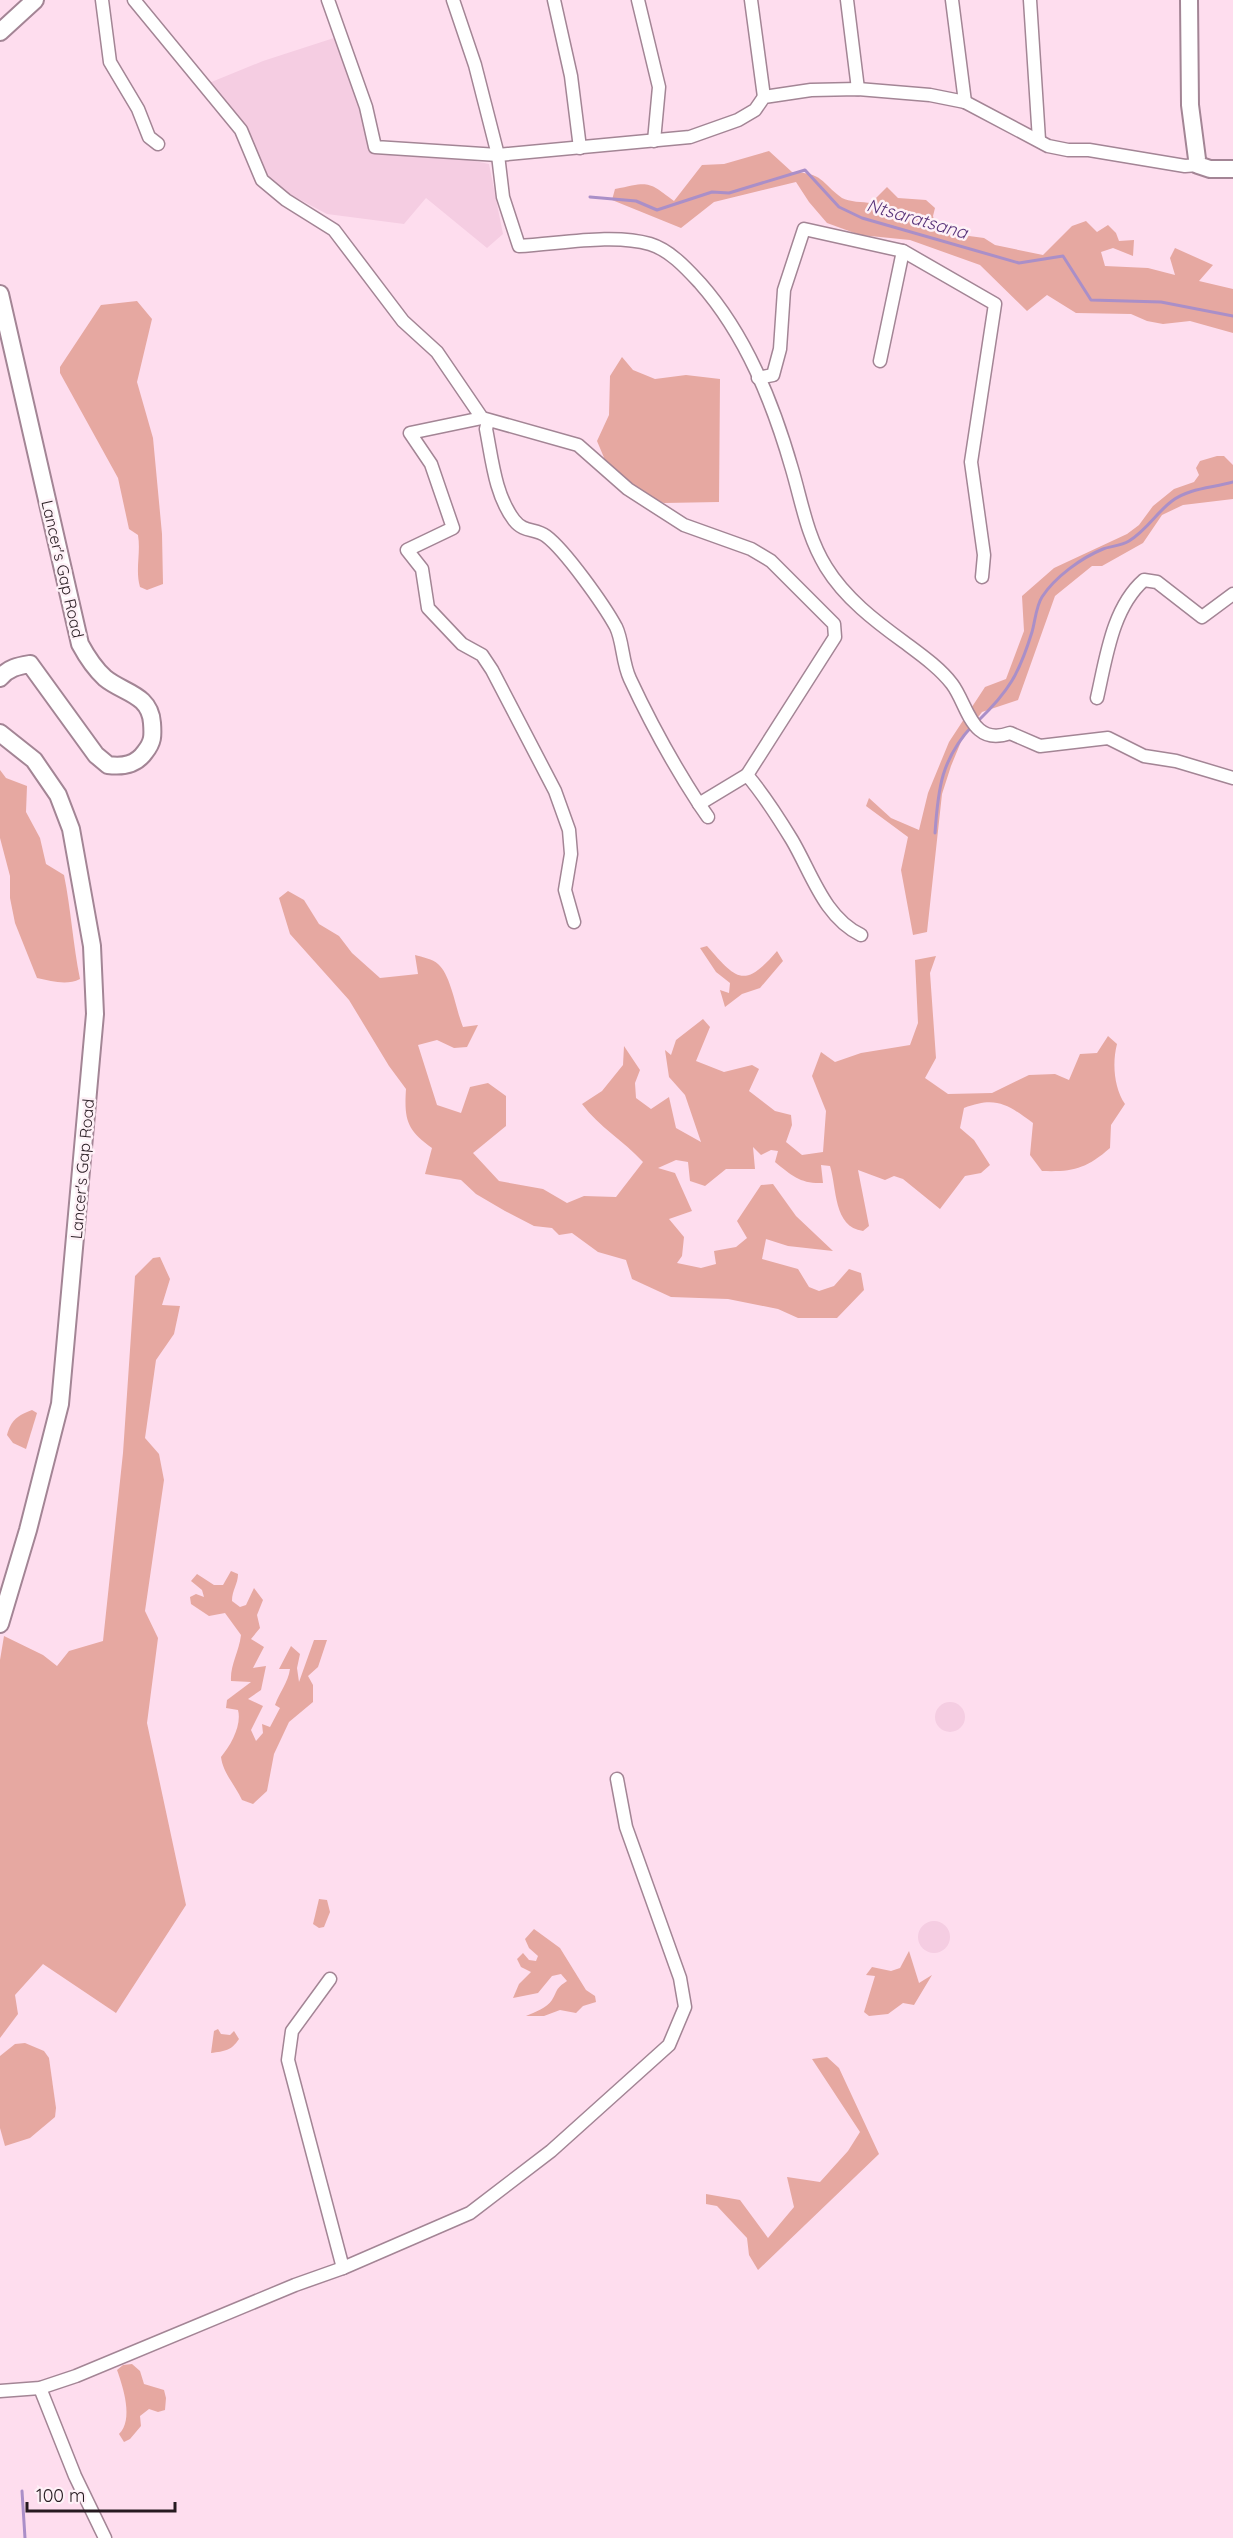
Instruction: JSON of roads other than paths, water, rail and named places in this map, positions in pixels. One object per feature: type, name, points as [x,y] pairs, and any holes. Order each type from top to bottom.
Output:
[{"type":"main road","points":[[0,32],[35,0]]},
{"type":"main road","points":[[1189,0],[1190,105],[1198,165],[1210,169],[1233,169]]},
{"type":"main road","name":"Lancer's Gap Road","points":[[0,294],[80,645],[92,666],[107,680],[145,702],[152,715],[152,742],[139,760],[129,765],[108,765],[96,755],[40,674],[30,664],[5,672],[0,678]]},
{"type":"main road","name":"Lancer's Gap Road","points":[[0,734],[34,760],[58,795],[71,829],[92,946],[95,1014],[60,1404],[28,1530],[0,1624]]},
{"type":"street","points":[[102,0],[110,62],[138,109],[149,136],[158,144]]},
{"type":"street","points":[[134,0],[241,130],[262,180],[286,200],[334,230],[404,321],[449,367],[485,420],[500,492],[514,520],[525,531],[545,534],[597,598],[617,628],[621,657],[630,679],[679,772],[708,817]]},
{"type":"street","points":[[328,0],[366,107],[375,147],[498,155],[690,137],[738,120],[756,110],[764,97],[751,0]]},
{"type":"street","points":[[453,0],[475,65],[498,155],[503,197],[519,246],[624,240],[652,245],[683,264],[720,307],[735,329],[780,430],[811,538],[826,567],[862,609],[924,657],[952,684],[974,725],[985,734],[1002,736],[1010,733],[1040,746],[1108,738],[1144,756],[1176,761],[1233,778]]},
{"type":"street","points":[[554,0],[571,76],[580,148]]},
{"type":"street","points":[[639,0],[658,87],[654,141]]},
{"type":"street","points":[[847,0],[858,89]]},
{"type":"street","points":[[952,0],[965,102]]},
{"type":"street","points":[[1030,0],[1039,140]]},
{"type":"street","points":[[764,97],[811,90],[904,91],[965,102],[1048,146],[1068,150],[1089,150],[1185,166],[1198,165]]},
{"type":"street","points":[[758,378],[773,375],[780,349],[784,291],[804,229],[903,251],[995,304],[970,462],[984,555],[982,577]]},
{"type":"street","points":[[880,362],[903,251]]},
{"type":"street","points":[[574,922],[565,890],[571,841],[555,791],[482,655],[462,644],[428,608],[422,569],[407,550],[453,528],[431,465],[410,433],[485,420],[578,445],[628,489],[684,525],[751,549],[771,561],[834,624],[835,637],[747,775],[699,804]]},
{"type":"street","points":[[1097,698],[1120,614],[1133,590],[1144,580],[1157,582],[1202,617],[1233,594]]},
{"type":"street","points":[[747,775],[760,790],[792,840],[832,914],[846,927],[861,935]]},
{"type":"street","points":[[0,2391],[40,2388],[76,2376],[295,2285],[343,2268],[470,2213],[559,2143],[669,2045],[685,2007],[680,1978],[626,1827],[617,1779]]},
{"type":"street","points":[[330,1979],[292,2031],[288,2060],[343,2268]]},
{"type":"street","points":[[40,2388],[75,2476],[105,2538]]},
{"type":"waterway","name":"Ntsaratsana","points":[[590,197],[636,201],[657,210],[712,192],[729,193],[805,170],[839,207],[862,218],[1019,263],[1063,256],[1091,300],[1161,302],[1233,316]]},
{"type":"waterway","points":[[978,721],[1012,681],[1027,647],[1040,601],[1061,575],[1095,553],[1129,541],[1166,506],[1179,497],[1193,491],[1233,482]]},
{"type":"waterway","points":[[935,833],[943,775],[954,750],[973,725]]},
{"type":"waterway","points":[[22,2491],[25,2538]]}]
